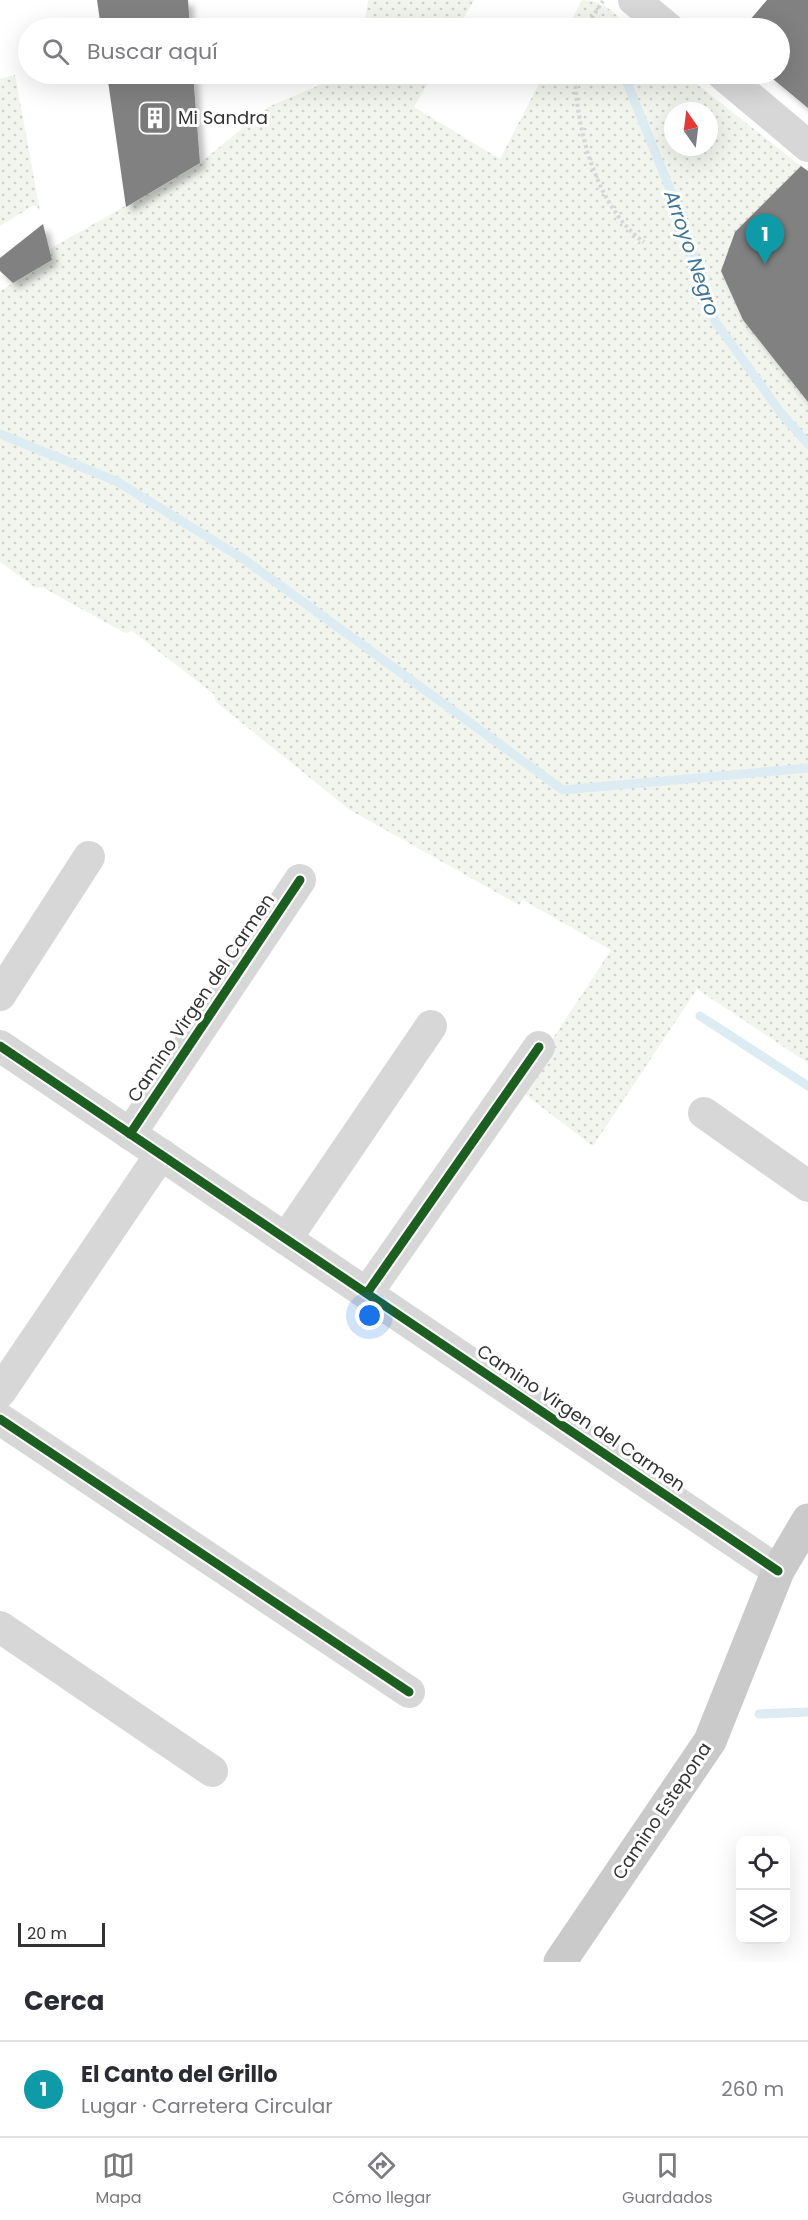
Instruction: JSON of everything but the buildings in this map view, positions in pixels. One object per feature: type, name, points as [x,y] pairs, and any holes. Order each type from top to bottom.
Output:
[{"type":"main road","name":"Camino Estepona","points":[[560,1962],[710,1741],[778,1570],[808,1521]]},
{"type":"street","points":[[634,0],[656,18]]},
{"type":"street","points":[[734,84],[808,146]]},
{"type":"street","points":[[0,995],[89,857]]},
{"type":"street","name":"Camino Virgen del Carmen","points":[[130,1134],[300,880]]},
{"type":"street","points":[[286,1239],[431,1026]]},
{"type":"street","name":"Camino Virgen del Carmen","points":[[0,1046],[778,1570]]},
{"type":"street","points":[[367,1293],[539,1047]]},
{"type":"street","points":[[705,1113],[808,1186]]},
{"type":"street","points":[[0,1392],[160,1154]]},
{"type":"street","points":[[0,1419],[409,1692]]},
{"type":"street","points":[[0,1627],[212,1771]]},
{"type":"path","points":[[592,18],[604,0]]},
{"type":"path","points":[[576,84],[587,152],[616,213],[628,231],[644,242]]},
{"type":"shaded area","points":[[368,0],[474,0],[464,18],[365,18]]},
{"type":"shaded area","points":[[582,0],[596,2],[608,8],[619,18],[572,18]]},
{"type":"shaded area","points":[[15,75],[40,211],[34,205],[0,226],[0,79]]},
{"type":"shaded area","points":[[322,84],[427,84],[414,107],[500,159],[539,84],[697,84],[801,166],[735,232],[721,271],[743,320],[808,402],[808,1063],[697,989],[593,1146],[519,1090],[611,950],[523,900],[519,905],[350,810],[216,702],[214,694],[132,631],[125,633],[42,587],[36,588],[0,562],[0,291],[51,260],[50,249],[200,163],[268,107]]},
{"type":"waterway","name":"Arroyo Negro","points":[[628,84],[682,219],[715,321],[781,413],[808,444]]},
{"type":"waterway","points":[[0,434],[116,481],[245,560],[563,790],[808,768]]},
{"type":"waterway","points":[[700,1016],[808,1086]]},
{"type":"waterway","points":[[759,1714],[808,1712]]},
{"type":"cycle path","points":[[130,1134],[300,880]]},
{"type":"cycle path","points":[[0,1046],[778,1571]]},
{"type":"cycle path","points":[[367,1293],[539,1047]]},
{"type":"cycle path","points":[[0,1419],[409,1692]]},
{"type":"place","name":"Mi Sandra","points":[[155,118]]},
{"type":"place","name":"El Canto del Grillo","points":[[765,264]]}]
